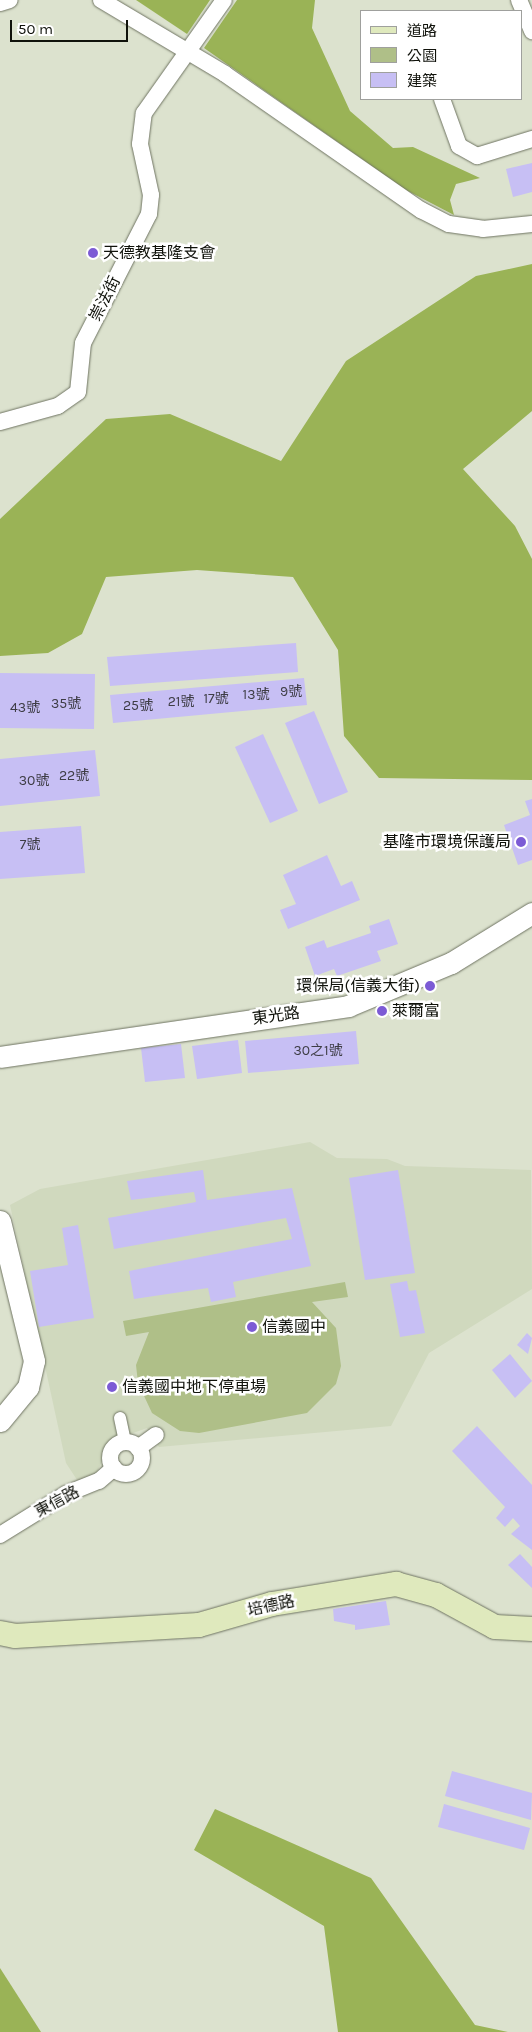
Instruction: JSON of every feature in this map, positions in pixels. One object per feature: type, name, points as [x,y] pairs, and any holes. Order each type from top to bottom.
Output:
[{"type":"main road","name":"培德路","points":[[0,1633],[15,1636],[198,1625],[272,1604],[396,1584],[436,1595],[496,1627],[532,1629]]},
{"type":"street","points":[[0,4],[10,0]]},
{"type":"street","points":[[101,0],[188,52],[421,210],[449,224],[483,229],[532,224]]},
{"type":"street","name":"崇法街","points":[[0,422],[58,406],[78,392],[83,344],[149,214],[151,195],[140,144],[144,113],[224,0]]},
{"type":"street","points":[[519,0],[532,31]]},
{"type":"street","points":[[442,100],[459,146],[477,156],[532,139]]},
{"type":"street","name":"東光路","points":[[0,1057],[348,1006],[451,963],[532,913]]},
{"type":"street","points":[[0,1221],[34,1361],[28,1387],[0,1421]]},
{"type":"street","points":[[120,1418],[132,1445],[142,1462],[137,1470],[127,1474],[114,1468],[113,1450],[132,1445],[156,1435]]},
{"type":"street","name":"東信路","points":[[0,1535],[66,1494],[99,1481],[114,1468]]},
{"type":"shaded area","name":"信義國中","points":[[310,1142],[337,1158],[387,1159],[405,1166],[531,1170],[532,1289],[429,1353],[391,1426],[159,1447],[147,1428],[111,1441],[95,1477],[81,1486],[66,1463],[10,1205],[40,1189]]},
{"type":"green space","points":[[136,0],[210,0],[187,34]]},
{"type":"green space","points":[[237,0],[315,0],[312,28],[350,111],[393,148],[413,147],[480,178],[456,184],[450,200],[454,215],[406,190],[204,48]]},
{"type":"green space","points":[[532,264],[532,411],[463,469],[515,526],[532,559],[532,780],[379,778],[344,736],[338,650],[293,577],[197,570],[106,577],[82,634],[48,653],[0,656],[0,519],[106,419],[170,414],[281,461],[346,361],[476,276]]},
{"type":"green space","points":[[345,1282],[348,1297],[312,1302],[336,1328],[341,1366],[336,1384],[307,1413],[199,1433],[180,1431],[152,1413],[138,1383],[136,1365],[149,1332],[126,1336],[123,1321]]},
{"type":"green space","points":[[215,1809],[371,1878],[475,2025],[508,2032],[338,2032],[324,1926],[194,1850]]},
{"type":"green space","points":[[0,1968],[41,2032],[0,2032]]},
{"type":"building","points":[[532,163],[532,192],[513,197],[506,169]]},
{"type":"building","points":[[296,643],[298,672],[110,686],[107,657]]},
{"type":"building","points":[[0,673],[95,674],[94,729],[0,728]]},
{"type":"building","points":[[304,678],[307,705],[113,723],[110,695]]},
{"type":"building","points":[[314,711],[348,792],[319,804],[285,723]]},
{"type":"building","points":[[263,734],[298,811],[270,823],[235,747]]},
{"type":"building","points":[[95,750],[100,796],[0,806],[0,759]]},
{"type":"building","name":"基隆市環境保護局","points":[[532,799],[532,860],[518,865],[504,825],[530,815],[525,801]]},
{"type":"building","points":[[81,826],[85,873],[0,879],[0,832]]},
{"type":"building","points":[[327,855],[341,886],[352,881],[360,900],[288,929],[280,910],[296,904],[283,875]]},
{"type":"building","points":[[389,919],[398,944],[377,951],[381,961],[337,976],[334,969],[315,976],[305,947],[324,940],[327,948],[371,933],[369,926]]},
{"type":"building","points":[[356,1031],[359,1064],[248,1073],[245,1041]]},
{"type":"building","points":[[238,1040],[242,1073],[197,1079],[192,1046]]},
{"type":"building","points":[[181,1044],[185,1078],[145,1082],[141,1048]]},
{"type":"building","points":[[203,1170],[207,1200],[292,1188],[311,1266],[233,1282],[236,1297],[211,1302],[208,1288],[134,1299],[129,1271],[292,1239],[286,1218],[114,1249],[108,1218],[196,1202],[194,1192],[131,1200],[127,1181]]},
{"type":"building","points":[[398,1170],[415,1273],[365,1280],[349,1178]]},
{"type":"building","points":[[78,1225],[94,1318],[39,1327],[30,1271],[68,1265],[62,1228]]},
{"type":"building","points":[[407,1281],[409,1291],[416,1290],[425,1333],[400,1337],[390,1284]]},
{"type":"building","points":[[527,1333],[532,1338],[528,1354],[517,1345]]},
{"type":"building","points":[[510,1354],[532,1381],[515,1398],[492,1370]]},
{"type":"building","points":[[477,1426],[532,1485],[532,1550],[511,1534],[520,1526],[513,1518],[505,1527],[496,1518],[505,1507],[452,1451]]},
{"type":"building","points":[[520,1554],[532,1567],[532,1588],[508,1565]]},
{"type":"building","points":[[386,1601],[390,1625],[355,1630],[355,1625],[334,1621],[333,1609]]},
{"type":"building","points":[[452,1771],[532,1793],[531,1820],[445,1796]]},
{"type":"building","points":[[444,1804],[530,1828],[524,1850],[438,1827]]},
{"type":"place","name":"天德教基隆支會","points":[[93,253]]},
{"type":"place","name":"基隆市環境保護局","points":[[521,842]]},
{"type":"place","name":"環保局(信義大街)","points":[[430,986]]},
{"type":"place","name":"萊爾富","points":[[382,1011]]},
{"type":"place","name":"信義國中","points":[[252,1327]]},
{"type":"place","name":"信義國中地下停車場","points":[[112,1387]]}]
